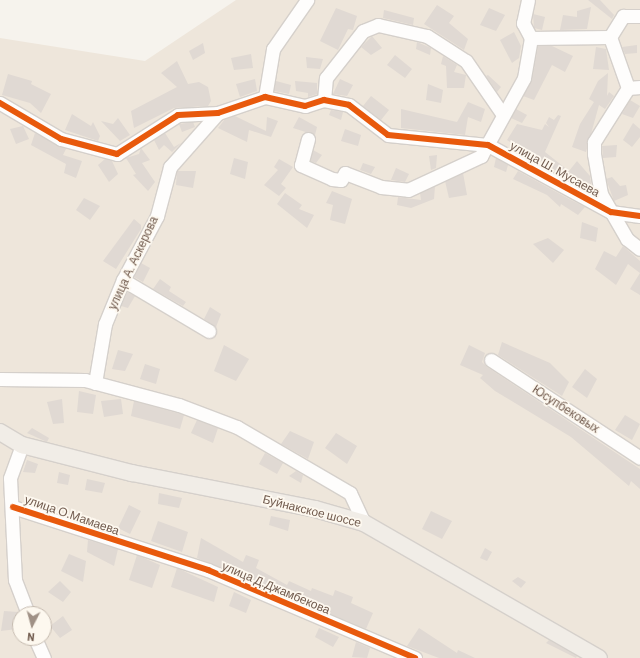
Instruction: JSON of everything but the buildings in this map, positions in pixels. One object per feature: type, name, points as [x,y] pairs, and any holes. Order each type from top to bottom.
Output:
[{"type":"main road","name":"Буйнакское шоссе","points":[[0,432],[22,445],[132,474],[315,509],[364,523],[598,658]]},
{"type":"street","points":[[265,97],[273,49],[307,0]]},
{"type":"street","points":[[308,139],[301,165],[332,179],[341,180],[345,173],[381,187],[408,190],[481,156],[524,78],[531,38],[523,22],[528,0]]},
{"type":"street","points":[[610,37],[623,16],[640,16]]},
{"type":"street","points":[[324,100],[326,78],[363,31],[378,24],[427,36],[466,61],[501,112]]},
{"type":"street","points":[[531,38],[610,37]]},
{"type":"street","points":[[610,37],[634,88],[594,142],[601,194],[627,239],[640,250]]},
{"type":"street","points":[[0,103],[61,138],[117,154],[178,115],[218,113],[265,97],[305,106],[324,100],[349,105],[388,135],[488,145]]},
{"type":"street","name":"улица А. Аскерова","points":[[95,383],[105,324],[123,280],[156,216],[170,167],[218,113]]},
{"type":"street","name":"улица Ш. Мусаева","points":[[488,145],[611,212]]},
{"type":"street","points":[[611,212],[640,216]]},
{"type":"street","points":[[123,280],[209,331]]},
{"type":"street","name":"Юсупбековых","points":[[491,360],[640,458]]},
{"type":"street","points":[[0,380],[95,383],[179,405],[237,427],[350,493],[364,523]]},
{"type":"street","points":[[5,481],[22,445]]},
{"type":"street","name":"улица О.Мамаева","points":[[5,481],[13,507],[16,580],[25,606]]},
{"type":"street","name":"улица О.Мамаева","points":[[13,507],[124,545]]},
{"type":"street","name":"улица Д.Джамбекова","points":[[124,545],[208,570],[415,658]]},
{"type":"street","points":[[39,646],[44,658]]},
{"type":"shaded area","points":[[236,0],[640,0],[640,658],[0,658],[0,38],[145,61]]},
{"type":"cycle path","points":[[0,103],[61,139],[117,154],[178,115],[218,113],[265,97],[305,106],[324,100],[349,105],[388,135],[488,145],[611,212],[640,216]]},
{"type":"cycle path","points":[[13,507],[208,570],[415,658]]}]
